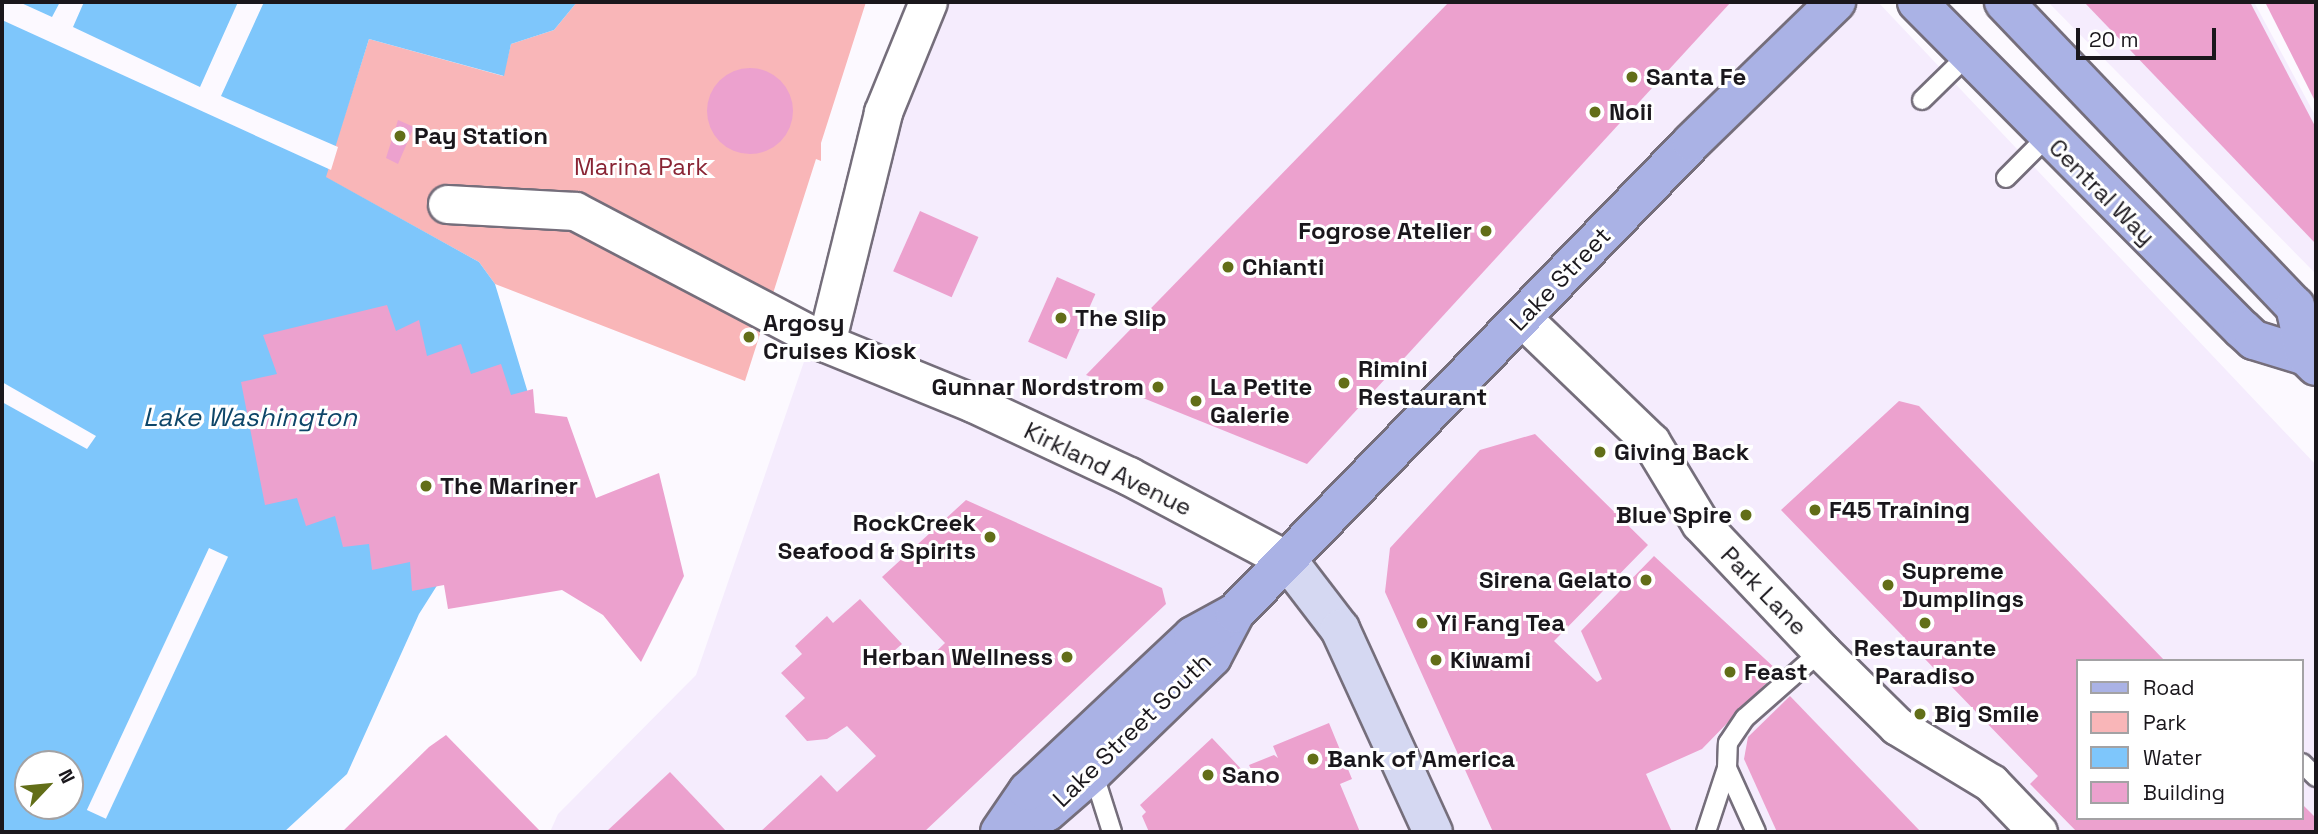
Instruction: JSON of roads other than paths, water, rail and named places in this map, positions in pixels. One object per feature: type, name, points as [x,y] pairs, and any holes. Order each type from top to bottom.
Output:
[{"type":"main road","name":"Lake Street","points":[[1287,560],[1692,142],[1836,2]]},
{"type":"main road","name":"Central Way","points":[[1917,2],[2149,240],[2254,340],[2311,361]]},
{"type":"main road","name":"Central Way","points":[[2004,2],[2218,229],[2295,306],[2311,361]]},
{"type":"main road","points":[[2149,240],[2158,232],[2186,224],[2218,229]]},
{"type":"main road","name":"Lake Street South","points":[[1004,828],[1028,791],[1194,636],[1235,613],[1287,560]]},
{"type":"main road","name":"Kirkland Avenue","points":[[1287,560],[1340,629],[1433,832]]},
{"type":"main road","name":"Lake Street South","points":[[1004,828],[1047,812],[1093,772],[1212,657],[1235,613]]},
{"type":"street","points":[[826,342],[883,112],[928,2]]},
{"type":"street","name":"Kirkland Avenue","points":[[447,204],[575,211],[826,342],[973,403],[1129,476],[1287,560]]},
{"type":"street","name":"Park Lane","points":[[1522,318],[1651,442],[1700,523],[1897,726],[1991,783],[2038,832]]},
{"type":"lane","points":[[1922,100],[1969,54]]},
{"type":"lane","points":[[2006,178],[2047,137]]},
{"type":"lane","points":[[1706,832],[1727,768],[1727,743],[1745,718],[1821,650]]},
{"type":"lane","points":[[2304,765],[2316,778]]},
{"type":"lane","points":[[1727,768],[1756,832]]},
{"type":"lane","points":[[1093,772],[1112,832]]},
{"type":"water","name":"Lake Washington","points":[[2,2],[577,2],[554,30],[511,44],[504,76],[369,39],[326,177],[479,262],[495,284],[538,426],[419,614],[347,774],[284,832],[2,832]]},
{"type":"place","name":"Santa Fe","points":[[1632,77]]},
{"type":"place","name":"Noii","points":[[1595,112]]},
{"type":"place","name":"Pay Station","points":[[400,136]]},
{"type":"place","name":"Fogrose Atelier","points":[[1486,231]]},
{"type":"place","name":"Chianti","points":[[1228,267]]},
{"type":"place","name":"The Slip","points":[[1061,318]]},
{"type":"place","name":"Argosy Cruises Kiosk","points":[[749,337]]},
{"type":"place","name":"Rimini Restaurant","points":[[1344,383]]},
{"type":"place","name":"Gunnar Nordstrom","points":[[1158,387]]},
{"type":"place","name":"La Petite Galerie","points":[[1196,401]]},
{"type":"place","name":"Giving Back","points":[[1600,452]]},
{"type":"place","name":"The Mariner","points":[[426,486]]},
{"type":"place","name":"F45 Training","points":[[1815,510]]},
{"type":"place","name":"Blue Spire","points":[[1746,515]]},
{"type":"place","name":"RockCreek Seafood & Spirits","points":[[990,537]]},
{"type":"place","name":"Sirena Gelato","points":[[1646,580]]},
{"type":"place","name":"Supreme Dumplings","points":[[1888,585]]},
{"type":"place","name":"Yi Fang Tea","points":[[1422,623]]},
{"type":"place","name":"Restaurante Paradiso","points":[[1925,623]]},
{"type":"place","name":"Herban Wellness","points":[[1067,657]]},
{"type":"place","name":"Kiwami","points":[[1436,660]]},
{"type":"place","name":"Feast","points":[[1730,672]]},
{"type":"place","name":"Big Smile","points":[[1920,714]]},
{"type":"place","name":"Bank of America","points":[[1313,759]]},
{"type":"place","name":"Sano","points":[[1208,775]]},
{"type":"park label","name":"Marina Park","points":[[641,167]]}]
